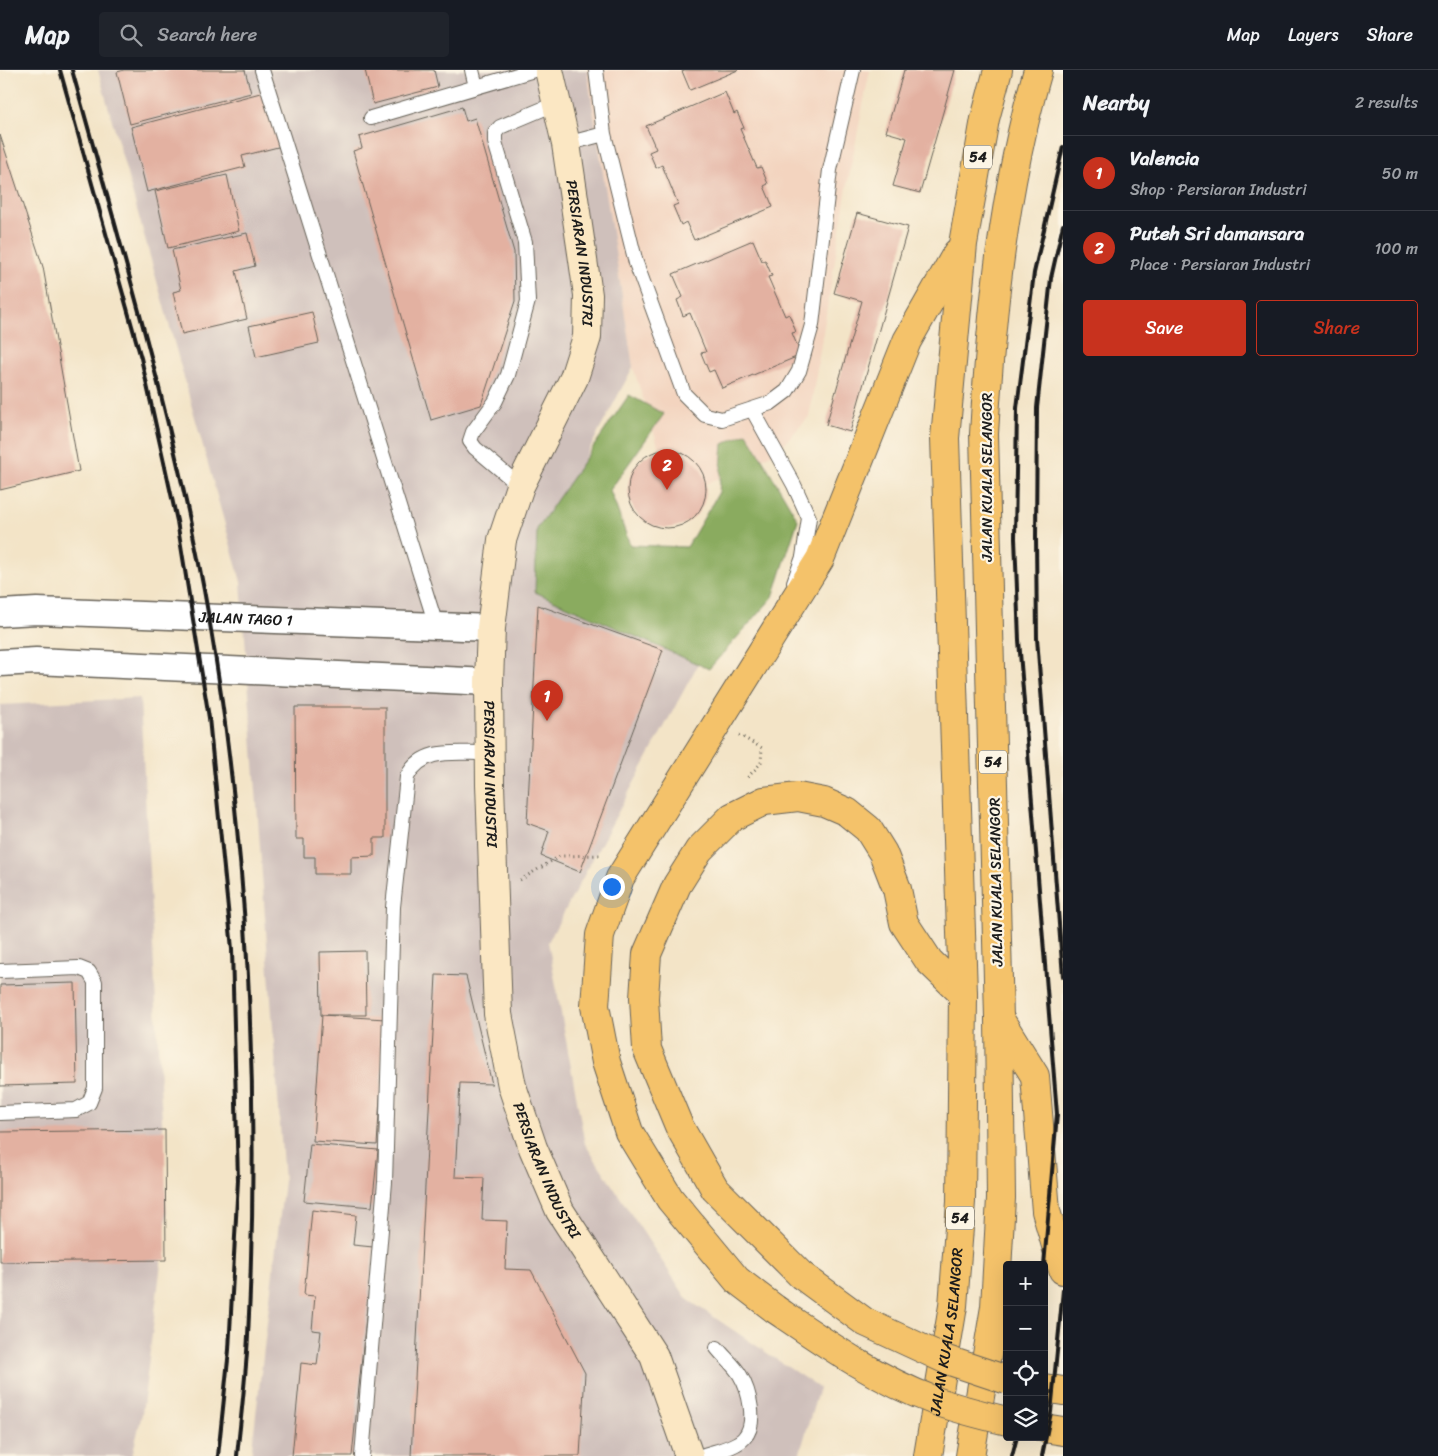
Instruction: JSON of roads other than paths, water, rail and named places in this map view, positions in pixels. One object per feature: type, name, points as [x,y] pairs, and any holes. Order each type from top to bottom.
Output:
[{"type":"highway","name":"JALAN KUALA SELANGOR","points":[[928,1456],[953,1306],[961,1202],[963,994],[945,438],[963,244],[986,119],[998,70]]},
{"type":"highway","name":"JALAN KUALA SELANGOR","points":[[970,1456],[994,1307],[1001,1198],[999,1018],[984,434],[989,348],[1001,247],[1027,110],[1038,70]]},
{"type":"highway","points":[[963,244],[907,342],[820,559],[620,878],[600,935],[595,1006],[606,1062],[629,1132],[670,1199],[737,1280],[775,1309],[839,1352],[888,1380],[933,1400],[1003,1420]]},
{"type":"highway","points":[[963,994],[929,961],[904,923],[897,888],[883,854],[868,829],[847,812],[824,802],[798,797],[764,802],[732,817],[699,850],[677,885],[647,954],[644,998],[647,1049],[679,1126],[715,1189],[801,1275],[865,1322],[947,1360],[1003,1379]]},
{"type":"highway","points":[[999,1018],[1035,1076],[1046,1210],[1063,1270]]},
{"type":"highway","points":[[1048,1389],[1063,1391]]},
{"type":"highway","points":[[1048,1429],[1063,1431]]},
{"type":"street","name":"PERSIARAN INDUSTRI","points":[[549,70],[566,144],[588,295],[587,337],[574,378],[520,486],[502,540],[491,628],[489,682],[489,753],[498,1014],[512,1086],[533,1148],[560,1210],[654,1356],[689,1456]]},
{"type":"street","name":"JALAN TAGO 1","points":[[0,614],[36,611],[143,617],[491,628]]},
{"type":"street","points":[[0,663],[36,661],[489,682]]},
{"type":"lane","points":[[262,70],[436,626]]},
{"type":"lane","points":[[472,70],[476,87]]},
{"type":"lane","points":[[371,118],[534,70]]},
{"type":"lane","points":[[596,70],[604,134],[636,263],[684,394],[704,415],[722,419],[771,403],[787,391],[799,371],[812,325],[830,170],[853,70]]},
{"type":"lane","points":[[520,486],[475,448],[470,441],[473,432],[496,402],[508,375],[528,301],[525,242],[495,142],[495,133],[500,127],[557,102]]},
{"type":"lane","points":[[566,144],[604,134]]},
{"type":"lane","points":[[752,409],[794,485],[809,518],[803,557],[780,622]]},
{"type":"lane","points":[[362,1456],[385,1182],[393,906],[407,777],[412,766],[422,758],[436,754],[489,753]]},
{"type":"lane","points":[[0,971],[78,968],[89,972],[95,982],[95,1088],[89,1103],[76,1110],[0,1114]]},
{"type":"lane","points":[[702,1456],[735,1445],[745,1437],[750,1428],[752,1411],[740,1375],[717,1348]]},
{"type":"railway","points":[[60,70],[141,358],[177,521],[209,718],[232,949],[238,1180],[229,1350],[218,1456]]},
{"type":"railway","points":[[72,70],[129,274],[181,479],[209,618],[223,706],[234,795],[248,976],[253,1157],[248,1336],[237,1456]]},
{"type":"railway","points":[[1044,1261],[1057,1114],[1019,640],[1015,538],[1017,408],[1034,273],[1063,147]]},
{"type":"railway","points":[[1063,225],[1051,278],[1037,408],[1036,538],[1037,638],[1063,976]]},
{"type":"railway","points":[[1042,1456],[1051,1412],[1063,1290]]},
{"type":"railway","points":[[1012,1456],[1016,1441]]},
{"type":"place","name":"Puteh Sri damansara","points":[[667,490]]},
{"type":"place","name":"Valencia","points":[[547,721]]}]
